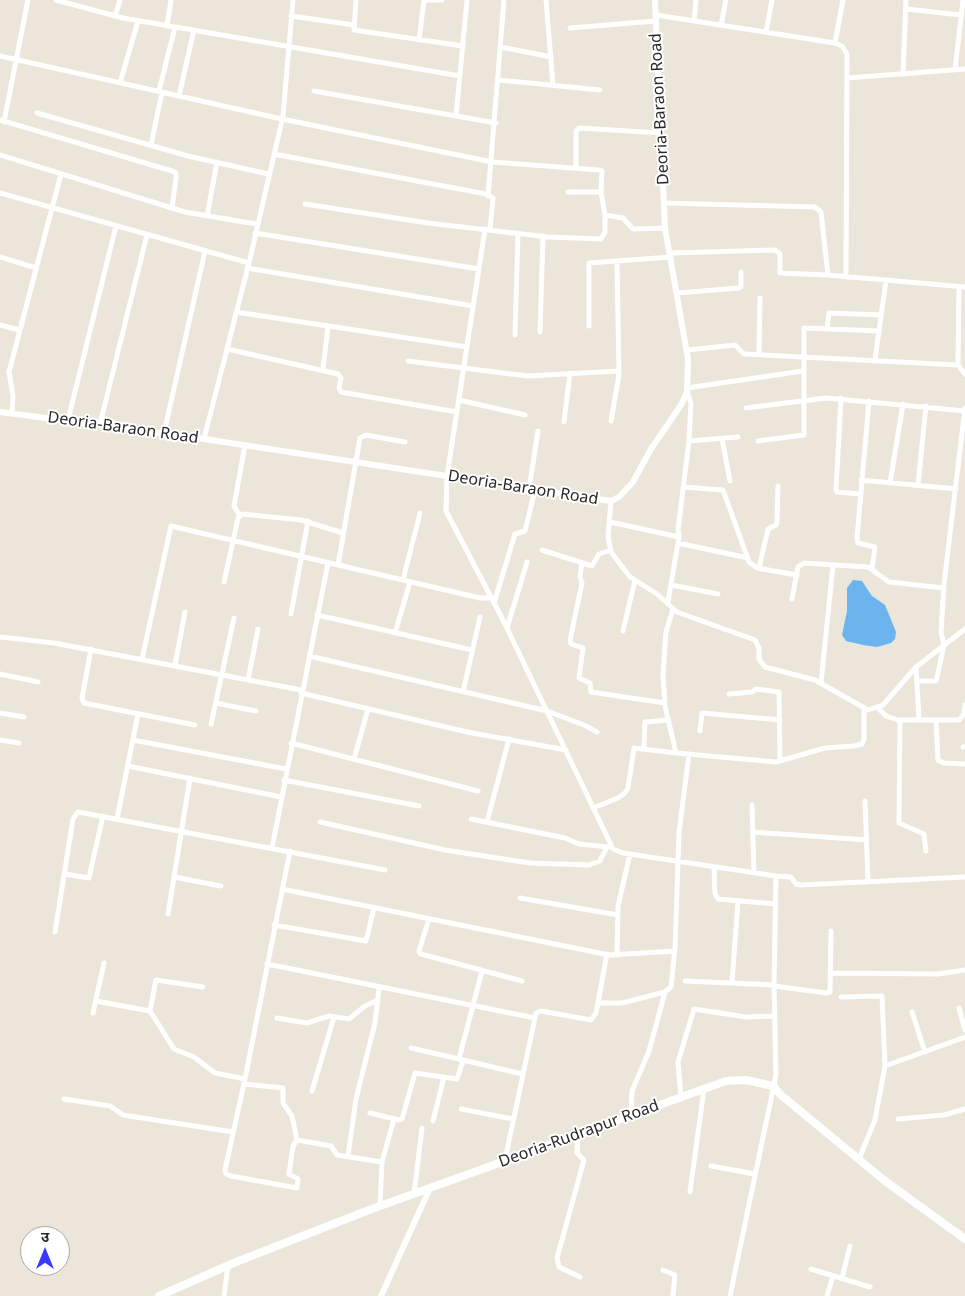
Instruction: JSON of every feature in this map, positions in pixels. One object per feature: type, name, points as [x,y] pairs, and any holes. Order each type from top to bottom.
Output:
[{"type":"main road","name":"Deoria-Rudrapur Road","points":[[159,1296],[228,1265],[380,1206],[726,1081],[746,1080],[773,1086],[859,1159],[965,1239]]},
{"type":"street","points":[[28,0],[17,60],[2,121],[172,171],[176,178],[172,208]]},
{"type":"street","points":[[56,0],[116,16],[167,26],[460,76]]},
{"type":"street","points":[[116,16],[120,0]]},
{"type":"street","points":[[167,26],[172,0]]},
{"type":"street","points":[[204,439],[248,266],[256,224],[282,119],[293,0]]},
{"type":"street","points":[[356,0],[354,30],[463,46]]},
{"type":"street","points":[[419,40],[425,0],[442,0]]},
{"type":"street","points":[[456,116],[467,0]]},
{"type":"street","points":[[488,196],[496,123],[504,0]]},
{"type":"street","points":[[546,0],[553,85]]},
{"type":"street","name":"Deoria-Baraon Road","points":[[0,412],[164,433],[611,502],[625,492],[634,482],[650,449],[682,405],[687,390],[686,350],[678,292],[665,228],[655,0]]},
{"type":"street","points":[[694,21],[696,0]]},
{"type":"street","points":[[721,25],[726,0]]},
{"type":"street","points":[[766,32],[772,0]]},
{"type":"street","points":[[835,43],[843,0]]},
{"type":"street","points":[[903,74],[906,0]]},
{"type":"street","points":[[955,70],[963,0]]},
{"type":"street","points":[[906,9],[962,16]]},
{"type":"street","points":[[291,16],[354,25]]},
{"type":"street","points":[[570,28],[656,18],[694,21],[835,43],[845,49],[847,78],[846,277]]},
{"type":"street","points":[[120,83],[138,20]]},
{"type":"street","points":[[152,145],[160,92],[176,27]]},
{"type":"street","points":[[179,96],[194,30]]},
{"type":"street","points":[[501,47],[551,57]]},
{"type":"street","points":[[0,56],[282,119],[492,162],[602,171],[601,192],[605,215],[605,232],[600,239],[543,236],[487,230],[305,204]]},
{"type":"street","points":[[847,78],[965,69]]},
{"type":"street","points":[[499,80],[600,90]]},
{"type":"street","points":[[314,91],[496,123]]},
{"type":"street","points":[[37,113],[152,145],[268,174]]},
{"type":"street","points":[[576,168],[576,131],[579,128],[661,133]]},
{"type":"street","points":[[274,154],[493,198],[479,269],[447,476],[446,511],[507,628],[610,847]]},
{"type":"street","points":[[0,155],[172,208],[256,224]]},
{"type":"street","points":[[207,216],[217,162]]},
{"type":"street","points":[[12,413],[13,396],[9,372],[61,174]]},
{"type":"street","points":[[568,192],[601,192]]},
{"type":"street","points":[[0,194],[205,251],[248,266],[473,306]]},
{"type":"street","points":[[664,203],[815,207],[820,212],[828,275]]},
{"type":"street","points":[[605,215],[622,218],[635,230],[665,228]]},
{"type":"street","points":[[68,420],[116,226]]},
{"type":"street","points":[[255,233],[479,269]]},
{"type":"street","points":[[515,335],[518,233]]},
{"type":"street","points":[[100,424],[147,235]]},
{"type":"street","points":[[540,332],[543,236]]},
{"type":"street","points":[[589,326],[588,265],[593,262],[618,262],[670,255],[775,250],[780,254],[780,273],[828,275],[962,287],[958,365],[965,374]]},
{"type":"street","points":[[164,433],[205,251]]},
{"type":"street","points":[[0,257],[36,268]]},
{"type":"street","points":[[611,422],[618,372],[618,262]]},
{"type":"street","points":[[678,292],[739,288],[741,287],[741,272]]},
{"type":"street","points":[[875,360],[886,280]]},
{"type":"street","points":[[759,355],[760,298]]},
{"type":"street","points":[[236,312],[467,348]]},
{"type":"street","points":[[827,329],[829,313],[881,316]]},
{"type":"street","points":[[0,325],[19,330]]},
{"type":"street","points":[[323,370],[328,326]]},
{"type":"street","points":[[758,442],[804,435],[804,328],[879,332]]},
{"type":"street","points":[[686,350],[736,345],[744,354],[958,365]]},
{"type":"street","points":[[227,349],[340,375],[339,388],[341,392],[457,412]]},
{"type":"street","points":[[408,361],[527,376],[618,372]]},
{"type":"street","points":[[668,602],[679,540],[678,530],[689,441],[691,403],[687,390],[803,371]]},
{"type":"street","points":[[564,422],[570,374]]},
{"type":"street","points":[[841,398],[836,490],[837,492],[860,494]]},
{"type":"street","points":[[746,408],[804,399],[841,398],[965,410],[944,588],[941,632],[944,646],[936,681],[917,681]]},
{"type":"street","points":[[459,400],[525,415]]},
{"type":"street","points":[[869,401],[857,541],[875,547],[872,569]]},
{"type":"street","points":[[890,483],[903,404]]},
{"type":"street","points":[[918,485],[926,406]]},
{"type":"street","points":[[492,601],[514,536],[525,532],[538,431]]},
{"type":"street","points":[[338,565],[360,438],[363,435],[405,442]]},
{"type":"street","points":[[689,441],[738,437]]},
{"type":"street","points":[[722,439],[730,481]]},
{"type":"street","points":[[224,582],[240,516],[234,506],[245,445]]},
{"type":"street","points":[[861,480],[956,489]]},
{"type":"street","points":[[758,568],[768,529],[776,525],[777,522],[778,486]]},
{"type":"street","points":[[683,487],[723,490],[753,567],[797,575]]},
{"type":"street","points":[[611,502],[608,536],[611,550],[630,577],[668,602],[673,608],[714,627],[755,640],[759,648],[760,659],[765,667],[815,680],[864,708],[871,710],[883,705],[916,666],[965,628]]},
{"type":"street","points":[[402,580],[420,513]]},
{"type":"street","points":[[240,516],[242,514],[251,514],[308,521],[343,533]]},
{"type":"street","points":[[291,614],[308,521]]},
{"type":"street","points":[[610,522],[748,558]]},
{"type":"street","points":[[142,659],[171,526],[492,601]]},
{"type":"street","points":[[542,550],[592,566],[600,554],[611,550]]},
{"type":"street","points":[[507,628],[528,562]]},
{"type":"street","points":[[582,562],[580,577],[582,583],[570,640],[571,644],[582,647],[584,650],[579,678],[590,683],[592,692],[664,703]]},
{"type":"street","points":[[272,848],[308,656],[328,563]]},
{"type":"street","points":[[792,599],[798,567],[804,563],[868,567],[889,582],[944,588]]},
{"type":"street","points":[[821,684],[833,565]]},
{"type":"street","points":[[623,630],[635,580]]},
{"type":"street","points":[[394,632],[410,582]]},
{"type":"street","points":[[671,585],[718,594]]},
{"type":"street","points":[[673,608],[666,632],[664,703],[676,753]]},
{"type":"street","points":[[175,665],[185,612]]},
{"type":"street","points":[[317,615],[472,650]]},
{"type":"street","points":[[463,692],[480,617]]},
{"type":"street","points":[[211,724],[234,618]]},
{"type":"street","points":[[248,680],[258,629]]},
{"type":"street","points":[[0,637],[54,643],[175,665],[509,740],[566,750]]},
{"type":"street","points":[[91,649],[83,701],[195,725]]},
{"type":"street","points":[[308,656],[547,711],[597,732]]},
{"type":"street","points":[[916,666],[919,720]]},
{"type":"street","points":[[0,674],[38,682]]},
{"type":"street","points":[[729,694],[752,692],[756,689],[777,690],[780,694],[780,760]]},
{"type":"street","points":[[216,703],[256,711]]},
{"type":"street","points":[[877,707],[886,716],[900,720],[959,720],[964,714],[965,705]]},
{"type":"street","points":[[593,808],[618,798],[625,793],[628,788],[632,750],[636,748],[776,762],[820,749],[862,744],[865,733],[864,708]]},
{"type":"street","points":[[354,759],[368,709]]},
{"type":"street","points":[[0,713],[24,717]]},
{"type":"street","points":[[700,731],[702,713],[780,720]]},
{"type":"street","points":[[117,819],[138,714]]},
{"type":"street","points":[[644,748],[645,722],[668,720]]},
{"type":"street","points":[[900,720],[899,823],[924,834],[926,851]]},
{"type":"street","points":[[936,720],[938,760],[944,763],[965,764]]},
{"type":"street","points":[[0,740],[19,743]]},
{"type":"street","points":[[133,740],[286,769]]},
{"type":"street","points":[[487,822],[509,740]]},
{"type":"street","points":[[291,743],[478,791]]},
{"type":"street","points":[[598,1003],[622,1003],[670,989],[674,951],[677,861],[689,754]]},
{"type":"street","points":[[128,766],[281,797]]},
{"type":"street","points":[[168,914],[190,778]]},
{"type":"street","points":[[284,780],[419,806]]},
{"type":"street","points":[[865,801],[868,882]]},
{"type":"street","points":[[752,805],[754,873]]},
{"type":"street","points":[[55,932],[75,815],[78,812],[385,870]]},
{"type":"street","points":[[65,874],[89,878],[104,816]]},
{"type":"street","points":[[471,819],[565,838],[580,844],[610,847],[630,854],[791,877],[796,884],[801,886],[965,877]]},
{"type":"street","points":[[320,822],[445,850],[530,863],[589,865],[600,861],[610,847]]},
{"type":"street","points":[[752,832],[867,840]]},
{"type":"street","points":[[203,986],[156,980],[150,1011],[174,1049],[194,1058],[215,1073],[244,1081],[283,1088],[284,1104],[292,1116],[297,1140],[288,1170],[290,1176],[299,1181],[297,1188],[294,1189],[226,1174],[225,1170],[244,1081],[274,925],[290,851]]},
{"type":"street","points":[[617,955],[618,915],[630,854]]},
{"type":"street","points":[[714,867],[715,897],[776,904]]},
{"type":"street","points":[[730,1296],[776,1075],[774,985],[776,876]]},
{"type":"street","points":[[174,877],[221,886]]},
{"type":"street","points":[[282,889],[606,954],[674,951]]},
{"type":"street","points":[[520,898],[618,915]]},
{"type":"street","points":[[732,983],[738,901]]},
{"type":"street","points":[[274,925],[366,941],[374,908]]},
{"type":"street","points":[[429,919],[419,951],[421,954],[522,981]]},
{"type":"street","points":[[685,980],[774,985],[829,993],[831,931]]},
{"type":"street","points":[[505,1160],[536,1013],[541,1011],[591,1020],[598,1003],[606,954]]},
{"type":"street","points":[[93,1013],[104,964]]},
{"type":"street","points":[[267,964],[472,1007],[535,1018]]},
{"type":"street","points":[[831,973],[938,974],[965,970]]},
{"type":"street","points":[[370,1113],[402,1119],[415,1073],[457,1079],[472,1007],[482,971]]},
{"type":"street","points":[[348,1156],[358,1089],[375,1023],[379,988]]},
{"type":"street","points":[[631,1116],[632,1090],[648,1051],[665,992]]},
{"type":"street","points":[[841,997],[882,996],[885,1066],[875,1120],[859,1159]]},
{"type":"street","points":[[276,1018],[307,1023],[327,1017],[353,1018],[365,1006],[378,1000]]},
{"type":"street","points":[[96,1001],[150,1011]]},
{"type":"street","points":[[959,1008],[965,1030]]},
{"type":"street","points":[[681,1098],[678,1062],[694,1009],[746,1017],[775,1016]]},
{"type":"street","points":[[912,1012],[925,1052]]},
{"type":"street","points":[[312,1091],[334,1017]]},
{"type":"street","points":[[885,1066],[965,1037]]},
{"type":"street","points":[[410,1048],[522,1074]]},
{"type":"street","points":[[433,1121],[444,1077]]},
{"type":"street","points":[[690,1192],[704,1089]]},
{"type":"street","points":[[64,1099],[110,1106],[124,1115],[233,1132]]},
{"type":"street","points":[[461,1109],[513,1119]]},
{"type":"street","points":[[898,1119],[944,1115],[965,1109]]},
{"type":"street","points":[[380,1206],[382,1162],[394,1119]]},
{"type":"street","points":[[414,1194],[422,1128]]},
{"type":"street","points":[[578,1135],[577,1154],[584,1160],[557,1258],[559,1266],[580,1277]]},
{"type":"street","points":[[297,1140],[331,1146],[338,1155],[382,1162]]},
{"type":"street","points":[[711,1166],[755,1174]]},
{"type":"street","points":[[381,1296],[430,1188]]},
{"type":"street","points":[[842,1278],[850,1246]]},
{"type":"street","points":[[224,1296],[228,1265]]},
{"type":"street","points":[[811,1269],[870,1287]]},
{"type":"street","points":[[662,1270],[675,1275],[673,1296]]},
{"type":"street","points":[[827,1296],[833,1276]]},
{"type":"water","points":[[853,580],[862,581],[872,596],[885,605],[896,632],[895,639],[891,643],[877,647],[863,645],[846,641],[842,635],[847,611],[847,588]]}]
